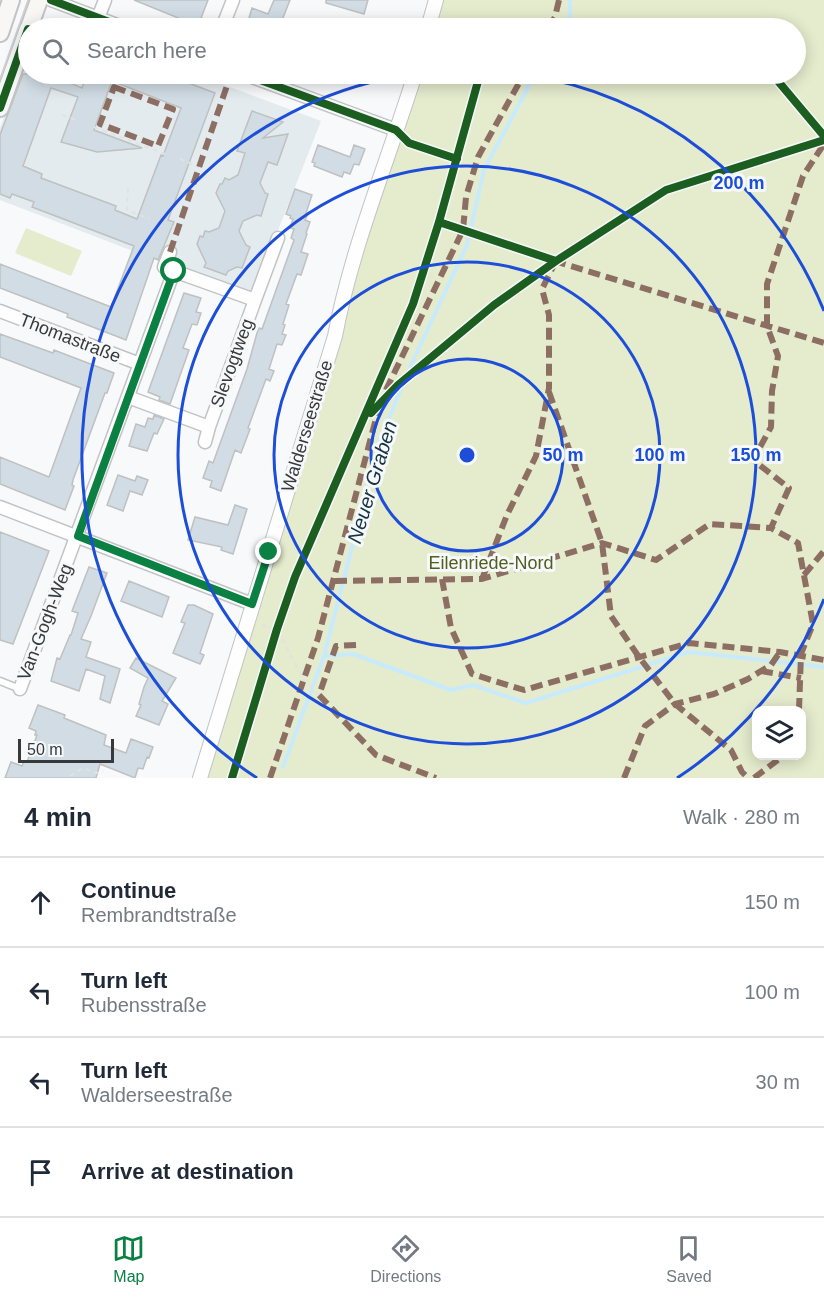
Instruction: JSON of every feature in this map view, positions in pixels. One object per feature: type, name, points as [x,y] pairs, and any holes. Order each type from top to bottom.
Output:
[{"type":"main road","points":[[0,33],[11,0]]},
{"type":"main road","points":[[33,18],[39,0]]},
{"type":"main road","points":[[0,108],[18,59]]},
{"type":"street","points":[[51,0],[98,18],[105,0]]},
{"type":"street","points":[[226,18],[233,0]]},
{"type":"street","points":[[431,18],[436,0]]},
{"type":"street","points":[[271,84],[396,130]]},
{"type":"street","name":"Walderseestraße","points":[[200,778],[335,336],[343,294],[362,231],[412,84]]},
{"type":"street","name":"Slevogtweg","points":[[205,442],[278,238]]},
{"type":"street","points":[[170,252],[164,267],[174,271]]},
{"type":"street","name":"Slevogtweg","points":[[174,271],[255,300]]},
{"type":"street","name":"Van-Gogh-Weg","points":[[20,689],[174,271]]},
{"type":"street","name":"Thomastraße","points":[[0,311],[140,364]]},
{"type":"street","name":"Slevogtweg","points":[[128,397],[209,427]]},
{"type":"street","points":[[0,507],[252,604]]},
{"type":"lane","name":"Van-Gogh-Weg","points":[[0,681],[20,689]]},
{"type":"path","points":[[62,115],[79,121]]},
{"type":"path","points":[[94,127],[165,154]]},
{"type":"path","points":[[180,159],[199,167]]},
{"type":"path","points":[[128,188],[127,210],[150,219]]},
{"type":"path","points":[[172,227],[177,229]]},
{"type":"path","points":[[247,621],[277,629],[304,680],[319,695]]},
{"type":"path","points":[[70,776],[83,768],[96,773],[103,771]]},
{"type":"shaded area","points":[[18,78],[18,84],[222,84],[321,121],[250,296],[0,200],[0,128]]},
{"type":"green space","name":"Eilenriede-Nord","points":[[436,0],[824,0],[824,778],[200,778],[412,84],[806,84],[806,18],[431,18]]},
{"type":"green space","points":[[26,228],[82,251],[71,276],[15,253]]},
{"type":"building","points":[[134,0],[208,0],[201,18],[178,18]]},
{"type":"building","points":[[274,0],[290,0],[283,18],[249,18],[252,8],[268,14]]},
{"type":"building","points":[[326,0],[368,0],[364,14],[326,3]]},
{"type":"building","points":[[19,84],[72,84],[82,88],[83,84],[111,84],[94,130],[142,148],[97,152],[61,142],[78,97],[51,88],[23,166],[42,174],[41,178],[116,206],[115,210],[137,219],[181,108],[120,84],[191,84],[215,93],[168,220],[174,222],[158,260],[154,258],[126,340],[67,317],[68,314],[0,288],[0,264],[111,307],[134,246],[32,207],[34,202],[12,194],[10,198],[0,194],[0,135]]},
{"type":"building","points":[[252,111],[283,122],[263,138],[288,134],[277,165],[268,162],[260,183],[265,193],[268,194],[261,216],[257,215],[243,221],[239,231],[246,245],[250,247],[242,268],[237,267],[228,271],[226,275],[204,267],[206,263],[197,244],[205,231],[209,232],[219,228],[225,211],[216,193],[225,178],[229,180],[238,175],[245,153],[237,151]]},
{"type":"building","points":[[318,145],[350,157],[354,145],[365,149],[359,165],[354,164],[350,174],[344,172],[342,177],[314,166],[315,163],[312,162]]},
{"type":"building","points":[[295,189],[312,195],[305,220],[310,222],[301,252],[308,254],[301,275],[297,274],[286,304],[289,305],[282,334],[286,335],[282,345],[277,344],[269,369],[274,371],[270,381],[266,379],[241,453],[235,450],[221,491],[210,487],[212,481],[203,478],[209,461],[213,463],[247,369],[257,333],[259,328],[262,329],[294,240],[291,238],[294,229],[290,228],[293,219],[286,214]]},
{"type":"building","points":[[184,293],[201,298],[196,312],[201,313],[197,325],[192,324],[183,348],[189,350],[170,404],[148,392]]},
{"type":"building","points":[[0,334],[53,353],[54,350],[114,373],[73,480],[72,485],[74,486],[65,510],[0,484],[0,457],[49,477],[81,388],[0,357]]},
{"type":"building","points":[[154,415],[164,419],[157,434],[154,433],[147,451],[129,446],[136,424],[145,427],[148,418],[153,419]]},
{"type":"building","points":[[118,475],[135,481],[137,476],[148,480],[142,495],[130,491],[123,511],[107,505]]},
{"type":"building","points":[[235,505],[247,509],[233,554],[221,550],[222,547],[188,540],[195,517],[228,525]]},
{"type":"building","points":[[0,532],[49,551],[13,644],[0,640]]},
{"type":"building","points":[[89,567],[107,573],[81,639],[91,642],[86,657],[120,669],[110,703],[100,699],[105,676],[86,669],[79,691],[51,681],[57,658],[60,659],[71,635],[78,613],[72,611]]},
{"type":"building","points":[[129,581],[169,597],[162,617],[121,601]]},
{"type":"building","points":[[188,605],[194,605],[213,614],[200,653],[204,655],[200,664],[173,653],[185,623],[181,622]]},
{"type":"building","points":[[136,658],[176,678],[162,701],[168,704],[159,725],[136,716],[148,678],[130,668]]},
{"type":"building","points":[[38,705],[106,735],[104,745],[126,753],[131,739],[153,747],[149,758],[147,757],[143,769],[138,768],[135,778],[100,764],[96,778],[5,778],[11,762],[22,766],[24,761],[27,762],[37,735],[35,735],[36,731],[29,728]]},
{"type":"waterway","name":"Neuer Graben","points":[[569,18],[570,0]]},
{"type":"waterway","name":"Neuer Graben","points":[[283,767],[324,656],[379,442],[411,365],[467,245],[484,170],[530,84]]},
{"type":"waterway","points":[[324,656],[353,654],[451,690],[473,685],[526,703],[689,652],[824,667]]},
{"type":"tram line","points":[[22,18],[28,0]]},
{"type":"tram line","points":[[0,79],[18,28]]},
{"type":"marked path","points":[[554,18],[559,0]]},
{"type":"marked path","points":[[170,252],[228,84]]},
{"type":"marked path","points":[[386,390],[463,230],[466,197],[478,157],[518,84]]},
{"type":"marked path","points":[[114,87],[173,109],[158,146],[100,124],[114,87]]},
{"type":"marked path","points":[[799,706],[801,654],[813,624],[798,543],[771,528],[789,488],[753,460],[771,427],[772,391],[778,356],[767,326],[767,284],[803,176],[824,144]]},
{"type":"marked path","points":[[554,261],[824,343]]},
{"type":"marked path","points":[[482,579],[507,515],[536,456],[549,388],[549,315],[542,289],[554,265]]},
{"type":"marked path","points":[[549,392],[602,543],[611,616],[675,704],[731,750],[742,772],[748,778]]},
{"type":"marked path","points":[[270,778],[318,638],[379,407]]},
{"type":"marked path","points":[[335,581],[482,579],[602,543],[656,560],[710,524],[771,528]]},
{"type":"marked path","points":[[804,575],[824,551]]},
{"type":"marked path","points":[[442,579],[451,628],[472,674],[524,690],[689,643],[780,652],[824,660]]},
{"type":"marked path","points":[[356,645],[336,646],[319,695],[376,755],[436,778]]},
{"type":"marked path","points":[[624,778],[645,726],[675,704],[714,694],[748,679],[771,665],[780,652]]},
{"type":"marked path","points":[[761,671],[801,678]]},
{"type":"marked path","points":[[754,778],[778,760]]},
{"type":"cycle path","points":[[51,0],[99,18]]},
{"type":"cycle path","points":[[0,108],[18,57]]},
{"type":"cycle path","points":[[271,84],[396,130],[409,143],[457,159]]},
{"type":"cycle path","points":[[232,778],[295,577],[413,304],[439,222],[477,84]]},
{"type":"cycle path","points":[[780,84],[824,136]]},
{"type":"cycle path","points":[[371,413],[398,385],[494,305],[556,261],[666,190],[824,140]]},
{"type":"cycle path","points":[[439,222],[556,261]]},
{"type":"route","points":[[174,271],[78,536],[252,604],[269,552]]}]
